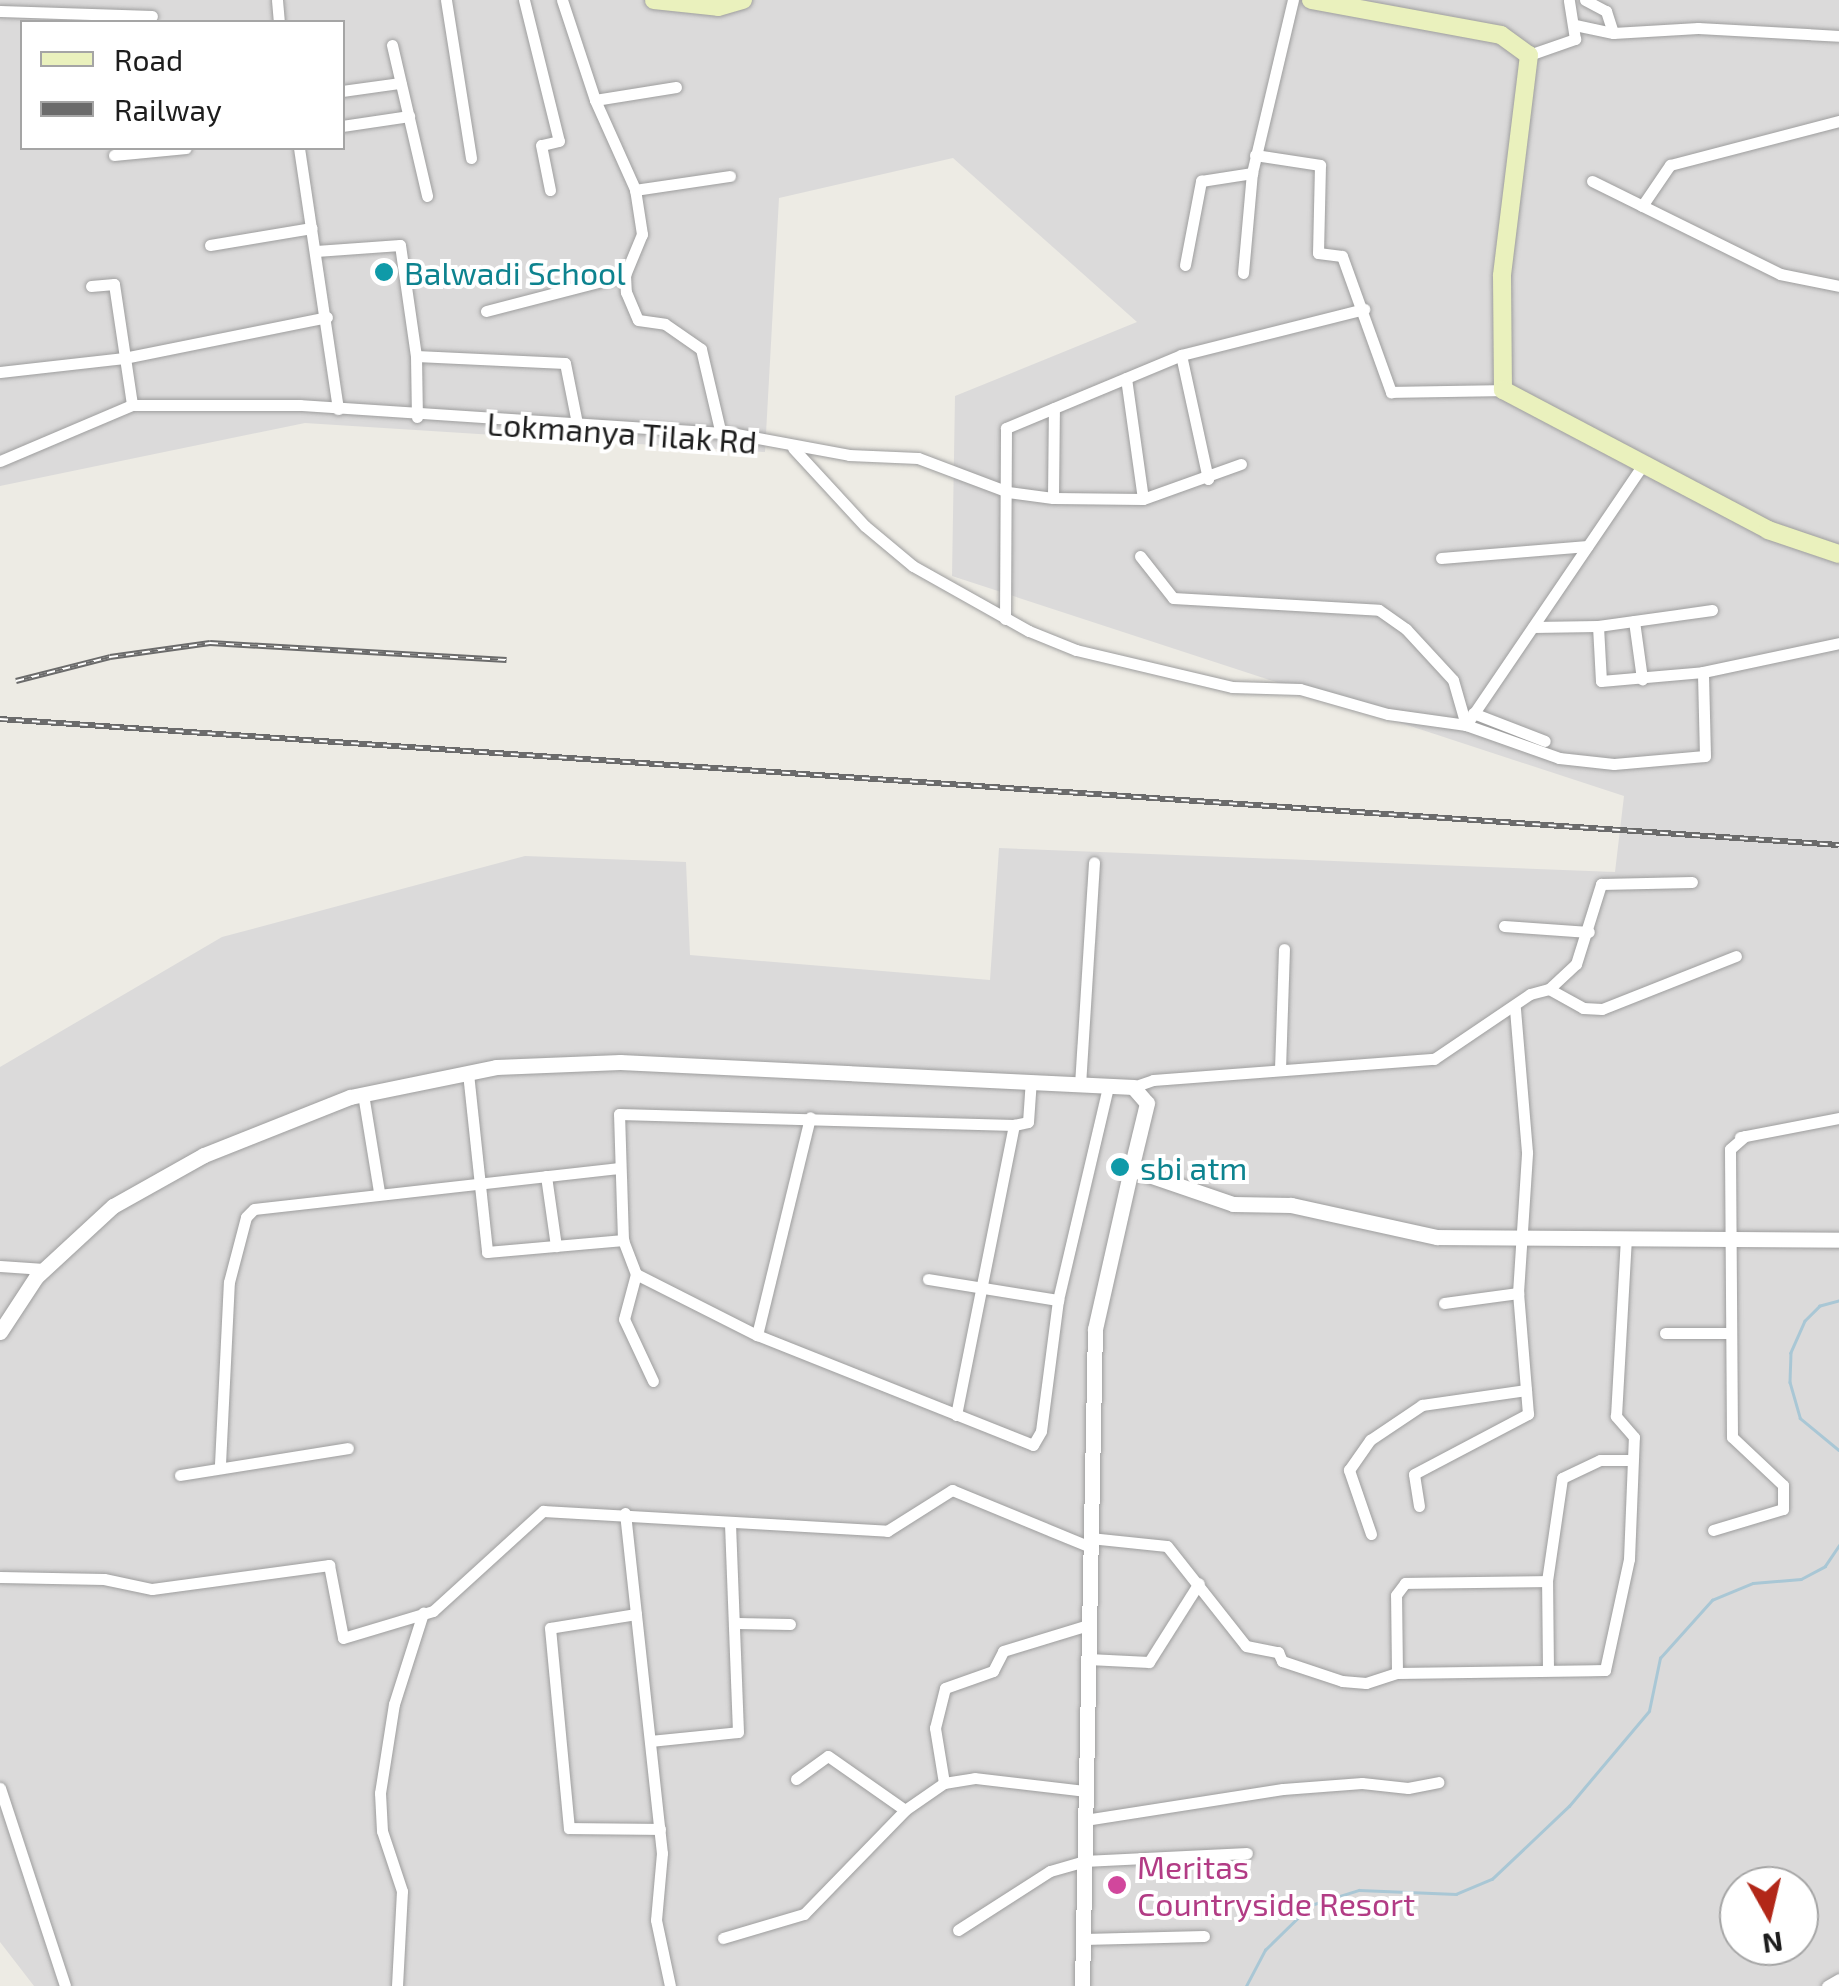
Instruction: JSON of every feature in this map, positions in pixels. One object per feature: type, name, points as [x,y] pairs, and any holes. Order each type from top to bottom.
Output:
[{"type":"main road","points":[[654,0],[718,4],[743,0]]},
{"type":"main road","points":[[1311,0],[1390,7],[1501,35],[1529,55],[1502,276],[1510,395],[1768,530],[1839,554]]},
{"type":"street","points":[[106,19],[107,0]]},
{"type":"street","points":[[446,0],[471,158]]},
{"type":"street","points":[[524,0],[559,141],[541,145],[550,190]]},
{"type":"street","points":[[562,0],[596,100],[635,190],[642,234],[625,276],[638,320],[665,324],[701,349],[721,434]]},
{"type":"street","points":[[1243,273],[1252,174],[1293,0]]},
{"type":"street","points":[[1529,55],[1575,39],[1578,1],[1606,11],[1614,33]]},
{"type":"street","points":[[0,11],[106,19],[152,16]]},
{"type":"street","points":[[1574,25],[1614,33],[1698,28],[1839,36]]},
{"type":"street","points":[[392,45],[427,196]]},
{"type":"street","points":[[345,91],[400,83]]},
{"type":"street","points":[[596,100],[676,87]]},
{"type":"street","points":[[345,126],[408,116]]},
{"type":"street","points":[[1642,206],[1670,165],[1839,121]]},
{"type":"street","points":[[114,155],[165,150]]},
{"type":"street","points":[[300,150],[338,409]]},
{"type":"street","points":[[1256,155],[1320,165],[1318,253],[1342,256],[1391,392],[1510,395]]},
{"type":"street","points":[[1185,264],[1200,180],[1252,174]]},
{"type":"street","points":[[635,190],[730,176]]},
{"type":"street","points":[[1592,181],[1780,274],[1839,286]]},
{"type":"street","points":[[210,244],[312,228]]},
{"type":"street","points":[[316,251],[400,245],[416,356],[417,417]]},
{"type":"street","points":[[486,310],[625,276]]},
{"type":"street","points":[[91,286],[114,284],[132,406]]},
{"type":"street","points":[[1005,619],[1006,428],[1182,355],[1364,309]]},
{"type":"street","points":[[0,372],[124,358],[327,318]]},
{"type":"street","points":[[1182,355],[1208,479]]},
{"type":"street","points":[[416,356],[565,363],[578,428]]},
{"type":"street","points":[[1126,378],[1143,499]]},
{"type":"street","name":"Lokmanya Tilak Rd","points":[[0,461],[132,406],[338,409],[578,428],[721,434],[792,447],[918,458],[1008,492],[1053,498],[1143,499],[1208,479],[1241,464]]},
{"type":"street","points":[[1053,498],[1054,408]]},
{"type":"street","points":[[792,447],[865,526],[913,566],[1005,619],[1076,650],[1232,687],[1300,689],[1388,714],[1466,725],[1559,758],[1678,762],[1705,756],[1703,672]]},
{"type":"street","points":[[1466,725],[1643,465]]},
{"type":"street","points":[[1441,558],[1588,546]]},
{"type":"street","points":[[1140,556],[1173,598],[1379,610],[1406,628],[1454,680],[1466,725]]},
{"type":"street","points":[[1533,628],[1598,626],[1712,610]]},
{"type":"street","points":[[1634,621],[1642,679]]},
{"type":"street","points":[[1598,626],[1601,681],[1703,672],[1839,642]]},
{"type":"street","points":[[1473,712],[1545,741]]},
{"type":"street","points":[[1080,1085],[1094,862]]},
{"type":"street","points":[[0,1332],[44,1269],[113,1206],[204,1155],[362,1094],[468,1072],[620,1062],[1133,1087],[1280,1069],[1434,1060],[1515,1010],[1530,994],[1550,989],[1576,964],[1601,884],[1692,882]]},
{"type":"street","points":[[1504,926],[1589,932]]},
{"type":"street","points":[[1280,1069],[1284,949]]},
{"type":"street","points":[[1550,989],[1583,1008],[1602,1009],[1736,956]]},
{"type":"street","points":[[1419,1506],[1414,1474],[1516,1424],[1528,1414],[1518,1293],[1527,1152],[1515,1010]]},
{"type":"street","points":[[468,1072],[487,1252],[623,1240]]},
{"type":"street","points":[[654,1380],[624,1319],[636,1274],[623,1240],[617,1168],[619,1114],[810,1116],[1014,1125],[1028,1122],[1030,1082]]},
{"type":"street","points":[[636,1274],[757,1335],[1033,1445],[1041,1430],[1058,1300],[1108,1086]]},
{"type":"street","points":[[1082,1986],[1095,1328],[1146,1103],[1133,1087]]},
{"type":"street","points":[[362,1094],[379,1192]]},
{"type":"street","points":[[757,1335],[810,1116]]},
{"type":"street","points":[[1713,1530],[1783,1509],[1783,1485],[1732,1437],[1727,1333],[1732,1239],[1730,1149],[1739,1137],[1839,1118]]},
{"type":"street","points":[[956,1415],[1014,1125]]},
{"type":"street","points":[[220,1464],[229,1282],[246,1217],[254,1209],[617,1168]]},
{"type":"street","points":[[1131,1168],[1233,1204],[1291,1205],[1437,1237],[1839,1240]]},
{"type":"street","points":[[546,1176],[556,1246]]},
{"type":"street","points":[[0,1577],[104,1578],[152,1590],[329,1565],[342,1638],[423,1614],[542,1510],[887,1532],[952,1490],[1090,1542],[1167,1546],[1246,1646],[1278,1652],[1282,1661],[1342,1681],[1366,1683],[1397,1673],[1456,1677],[1604,1670],[1609,1662],[1629,1559],[1634,1436],[1616,1416],[1626,1238]]},
{"type":"street","points":[[0,1266],[44,1269]]},
{"type":"street","points":[[928,1279],[1058,1300]]},
{"type":"street","points":[[1444,1303],[1518,1293]]},
{"type":"street","points":[[1665,1333],[1727,1333]]},
{"type":"street","points":[[1371,1534],[1349,1470],[1370,1440],[1422,1405],[1526,1390]]},
{"type":"street","points":[[180,1475],[220,1464],[348,1448]]},
{"type":"street","points":[[1548,1670],[1547,1581],[1562,1478],[1600,1460],[1631,1460]]},
{"type":"street","points":[[625,1513],[660,1829],[656,1920],[670,1986]]},
{"type":"street","points":[[650,1740],[738,1732],[737,1623],[730,1524]]},
{"type":"street","points":[[1397,1673],[1396,1596],[1406,1584],[1547,1581]]},
{"type":"street","points":[[1088,1659],[1149,1662],[1199,1583]]},
{"type":"street","points":[[396,1986],[402,1891],[382,1831],[380,1792],[394,1704],[423,1614]]},
{"type":"street","points":[[636,1614],[550,1628],[569,1828],[660,1829]]},
{"type":"street","points":[[737,1623],[790,1624]]},
{"type":"street","points":[[944,1783],[935,1728],[945,1688],[994,1671],[1002,1651],[1088,1626]]},
{"type":"street","points":[[796,1779],[828,1756],[905,1810]]},
{"type":"street","points":[[723,1938],[804,1914],[905,1810],[944,1783],[975,1778],[1086,1791]]},
{"type":"street","points":[[1085,1820],[1283,1789],[1362,1782],[1408,1788],[1438,1782]]},
{"type":"street","points":[[0,1788],[64,1986]]},
{"type":"street","points":[[958,1930],[1050,1871],[1084,1861],[1248,1853]]},
{"type":"street","points":[[1083,1938],[1204,1936]]},
{"type":"street","points":[[1827,1986],[1839,1979]]},
{"type":"shaded area","points":[[0,0],[1839,0],[1839,1986],[34,1986],[0,1942],[0,1067],[222,937],[525,856],[686,862],[690,955],[990,980],[999,848],[1615,872],[1624,796],[952,576],[955,396],[1137,322],[953,158],[779,198],[765,452],[305,423],[0,486]]},
{"type":"waterway","points":[[1839,1301],[1820,1306],[1805,1321],[1791,1353],[1790,1382],[1800,1418],[1839,1450]]},
{"type":"waterway","points":[[1246,1986],[1265,1950],[1311,1905],[1359,1890],[1456,1894],[1492,1879],[1569,1806],[1649,1711],[1660,1658],[1712,1600],[1753,1583],[1801,1579],[1825,1566],[1839,1545]]},
{"type":"railway","points":[[16,681],[110,657],[210,643],[507,660]]},
{"type":"railway","points":[[0,719],[1839,845]]},
{"type":"place","name":"Balwadi School","points":[[384,272]]},
{"type":"place","name":"sbi atm","points":[[1120,1167]]},
{"type":"place","name":"Meritas Countryside Resort","points":[[1117,1885]]}]
